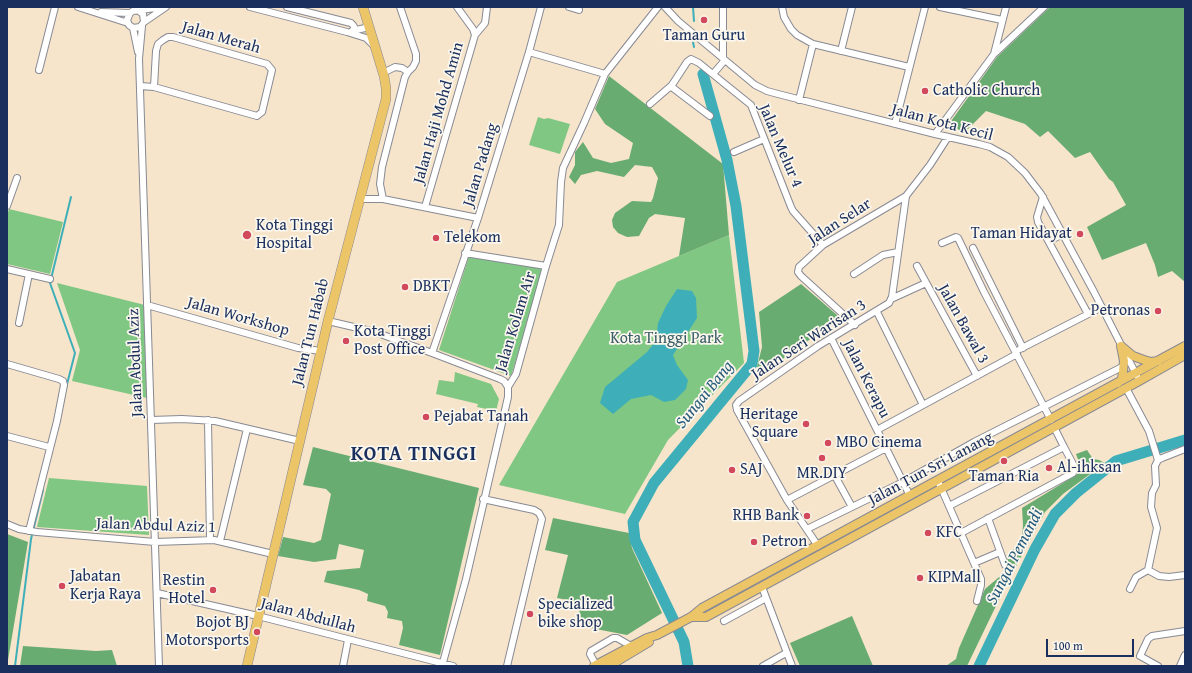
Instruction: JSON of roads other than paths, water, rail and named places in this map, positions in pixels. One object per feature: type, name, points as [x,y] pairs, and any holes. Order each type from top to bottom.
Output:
[{"type":"highway","name":"Jalan Tun Habab","points":[[247,666],[328,321],[386,98],[383,73],[363,7]]},
{"type":"main road","points":[[1121,346],[1133,356],[1144,360],[1151,362],[1160,360]]},
{"type":"main road","points":[[1117,384],[1122,379],[1124,366],[1121,346]]},
{"type":"main road","name":"Jalan Tun Sri Lanang","points":[[691,617],[706,617],[762,587],[940,485],[1052,424],[1126,388],[1137,377],[1160,360],[1185,346]]},
{"type":"main road","name":"Jalan Tun Sri Lanang","points":[[1052,424],[1117,384],[1137,377],[1185,354]]},
{"type":"main road","name":"Jalan Tun Sri Lanang","points":[[595,665],[691,617],[702,608],[910,496],[940,485]]},
{"type":"main road","name":"Jalan Tun Sri Lanang","points":[[609,666],[649,642],[657,635]]},
{"type":"street","points":[[39,70],[55,7]]},
{"type":"street","points":[[78,7],[94,11],[138,28],[167,7]]},
{"type":"street","points":[[94,11],[130,13],[133,11],[163,7]]},
{"type":"street","points":[[250,7],[366,38],[371,42],[377,52]]},
{"type":"street","points":[[287,7],[351,23],[356,30]]},
{"type":"street","points":[[383,199],[380,184],[382,167],[408,72],[413,67],[416,54],[400,7]]},
{"type":"street","name":"Jalan Haji Mohd Amin","points":[[425,207],[475,35],[473,29],[457,7]]},
{"type":"street","points":[[475,35],[485,23],[487,7]]},
{"type":"street","name":"Jalan Padang","points":[[432,353],[478,218],[529,52],[541,7]]},
{"type":"street","points":[[569,7],[578,10]]},
{"type":"street","name":"Jalan Kolam Air","points":[[442,665],[466,579],[508,397],[508,387],[516,374],[559,225],[561,182],[564,168],[605,74],[658,7]]},
{"type":"street","name":"Jalan Kota Kecil","points":[[666,7],[678,21],[755,85],[799,100],[990,147],[1008,157],[1025,173],[1043,197],[1102,307],[1137,377]]},
{"type":"street","points":[[713,74],[724,59],[723,7]]},
{"type":"street","points":[[782,7],[784,17],[790,29],[797,35],[813,44],[909,67]]},
{"type":"street","points":[[841,51],[852,7]]},
{"type":"street","points":[[895,124],[925,7]]},
{"type":"street","points":[[940,7],[1002,20]]},
{"type":"street","points":[[994,54],[1006,7]]},
{"type":"street","points":[[935,134],[994,54],[1044,7]]},
{"type":"street","points":[[139,11],[143,14],[139,59]]},
{"type":"street","points":[[130,13],[127,18],[139,59]]},
{"type":"street","points":[[346,32],[365,28],[368,22]]},
{"type":"street","name":"Jalan Merah","points":[[168,37],[173,37],[269,65],[272,72],[261,114],[255,116],[154,87],[156,51],[158,44],[168,37]]},
{"type":"street","points":[[799,100],[813,44]]},
{"type":"street","points":[[529,52],[605,74]]},
{"type":"street","name":"Jalan Abdul Aziz","points":[[139,59],[159,666]]},
{"type":"street","name":"Jalan Melur 4","points":[[672,85],[687,62],[691,59],[695,60],[751,105],[793,211],[823,245]]},
{"type":"street","points":[[383,73],[395,67],[402,68],[408,72]]},
{"type":"street","points":[[650,104],[672,85],[673,88],[710,116]]},
{"type":"street","points":[[140,86],[154,87]]},
{"type":"street","name":"Jalan Selar","points":[[855,325],[799,274],[799,269],[801,265],[823,245],[906,196],[930,165],[948,137]]},
{"type":"street","points":[[734,152],[764,139]]},
{"type":"street","points":[[7,206],[17,178]]},
{"type":"street","points":[[891,299],[906,196]]},
{"type":"street","points":[[1043,197],[1037,217],[1038,222],[1088,314]]},
{"type":"street","points":[[360,199],[383,199],[478,218]]},
{"type":"street","points":[[1049,241],[1063,234]]},
{"type":"street","points":[[942,243],[956,237],[958,238],[984,292],[1044,405],[1052,424],[1074,466],[1073,473],[960,532]]},
{"type":"street","points":[[973,248],[1023,348]]},
{"type":"street","points":[[854,274],[883,255],[898,252]]},
{"type":"street","points":[[466,253],[546,266]]},
{"type":"street","name":"Jalan Bawal 3","points":[[917,266],[976,376],[1023,348],[1102,307]]},
{"type":"street","points":[[7,269],[50,279]]},
{"type":"street","points":[[19,323],[29,274]]},
{"type":"street","name":"Jalan Seri Warisan 3","points":[[818,546],[787,500],[737,410],[736,405],[739,401],[831,338],[888,305],[891,299],[926,283]]},
{"type":"street","name":"Jalan Workshop","points":[[148,305],[298,348],[321,351]]},
{"type":"street","points":[[877,312],[924,405]]},
{"type":"street","points":[[328,321],[375,332],[500,379],[504,381],[508,387]]},
{"type":"street","name":"Jalan Kerapu","points":[[831,338],[910,496]]},
{"type":"street","points":[[7,364],[63,381],[64,384],[57,421],[49,447],[32,531]]},
{"type":"street","points":[[807,529],[903,482],[1044,405],[1124,366]]},
{"type":"street","points":[[877,430],[976,376]]},
{"type":"street","points":[[1126,388],[1149,431],[1158,458],[1155,466],[1156,485],[1152,493],[1151,507],[1157,528],[1148,570],[1136,578],[1130,589]]},
{"type":"street","points":[[151,420],[208,420],[300,441]]},
{"type":"street","points":[[208,420],[210,540]]},
{"type":"street","points":[[220,541],[231,490],[247,429]]},
{"type":"street","points":[[7,436],[49,447]]},
{"type":"street","points":[[949,506],[1064,446]]},
{"type":"street","points":[[787,500],[886,448]]},
{"type":"street","points":[[1158,458],[1185,449]]},
{"type":"street","points":[[835,476],[852,507]]},
{"type":"street","points":[[940,485],[982,583],[977,601]]},
{"type":"street","points":[[484,499],[534,510],[539,513],[542,519],[508,666]]},
{"type":"street","points":[[988,518],[1005,565]]},
{"type":"street","name":"Jalan Abdul Aziz 1","points":[[7,524],[32,531],[155,542],[220,541],[273,554]]},
{"type":"street","points":[[974,563],[1000,552]]},
{"type":"street","points":[[1148,570],[1158,576],[1169,577],[1185,575]]},
{"type":"street","points":[[762,587],[792,666]]},
{"type":"street","name":"Jalan Abdullah","points":[[157,593],[258,616],[442,665],[452,666]]},
{"type":"street","points":[[724,621],[766,598]]},
{"type":"street","points":[[1158,666],[1140,656],[1148,639],[1152,636],[1185,631]]},
{"type":"street","points":[[595,665],[590,654],[591,651],[613,638],[617,638],[631,646]]},
{"type":"street","points":[[343,666],[348,640]]},
{"type":"street","points":[[763,666],[786,653]]},
{"type":"street","points":[[249,655],[253,666]]},
{"type":"street","points":[[1180,666],[1185,655]]},
{"type":"water","points":[[677,289],[692,291],[696,298],[697,318],[673,355],[677,365],[688,380],[686,389],[675,400],[664,402],[651,395],[631,399],[613,414],[600,403],[605,387],[647,352],[656,341],[658,323],[666,306]]},
{"type":"waterway","name":"Sungai Bang","points":[[693,7],[694,21]]},
{"type":"waterway","name":"Sungai Bang","points":[[693,42],[694,47]]},
{"type":"waterway","name":"Sungai Bang","points":[[688,666],[684,642],[635,540],[633,522],[654,483],[752,364],[754,351],[736,206],[727,160],[703,74]]},
{"type":"waterway","points":[[66,388],[75,353],[50,283],[71,197]]},
{"type":"waterway","name":"Sungai Pemandi","points":[[979,666],[1035,549],[1055,514],[1076,493],[1116,461],[1185,440]]},
{"type":"waterway","points":[[15,666],[31,539],[43,490]]},
{"type":"place","name":"Taman Guru","points":[[704,20]]},
{"type":"place","name":"Catholic Church","points":[[925,91]]},
{"type":"place","name":"Taman Hidayat","points":[[1080,234]]},
{"type":"place","name":"Kota Tinggi Hospital","points":[[247,235]]},
{"type":"place","name":"Telekom","points":[[436,238]]},
{"type":"place","name":"DBKT","points":[[405,287]]},
{"type":"place","name":"Petronas","points":[[1158,311]]},
{"type":"place","name":"Kota Tinggi Post Office","points":[[346,341]]},
{"type":"place","name":"Pejabat Tanah","points":[[426,417]]},
{"type":"place","name":"Heritage Square","points":[[806,424]]},
{"type":"place","name":"MBO Cinema","points":[[828,443]]},
{"type":"place","name":"MR.DIY","points":[[822,458]]},
{"type":"place","name":"Taman Ria","points":[[1004,461]]},
{"type":"place","name":"Al-ihksan","points":[[1049,468]]},
{"type":"place","name":"SAJ","points":[[732,470]]},
{"type":"place","name":"RHB Bank","points":[[807,516]]},
{"type":"place","name":"KFC","points":[[928,533]]},
{"type":"place","name":"Petron","points":[[754,542]]},
{"type":"place","name":"KIPMall","points":[[920,578]]},
{"type":"place","name":"Jabatan Kerja Raya","points":[[62,586]]},
{"type":"place","name":"Restin Hotel","points":[[213,590]]},
{"type":"place","name":"Specialized bike shop","points":[[530,614]]},
{"type":"place","name":"Bojot BJ Motorsports","points":[[257,632]]},
{"type":"district","name":"KOTA TINGGI","points":[[414,455]]},
{"type":"park label","name":"Kota Tinggi Park","points":[[666,339]]}]
